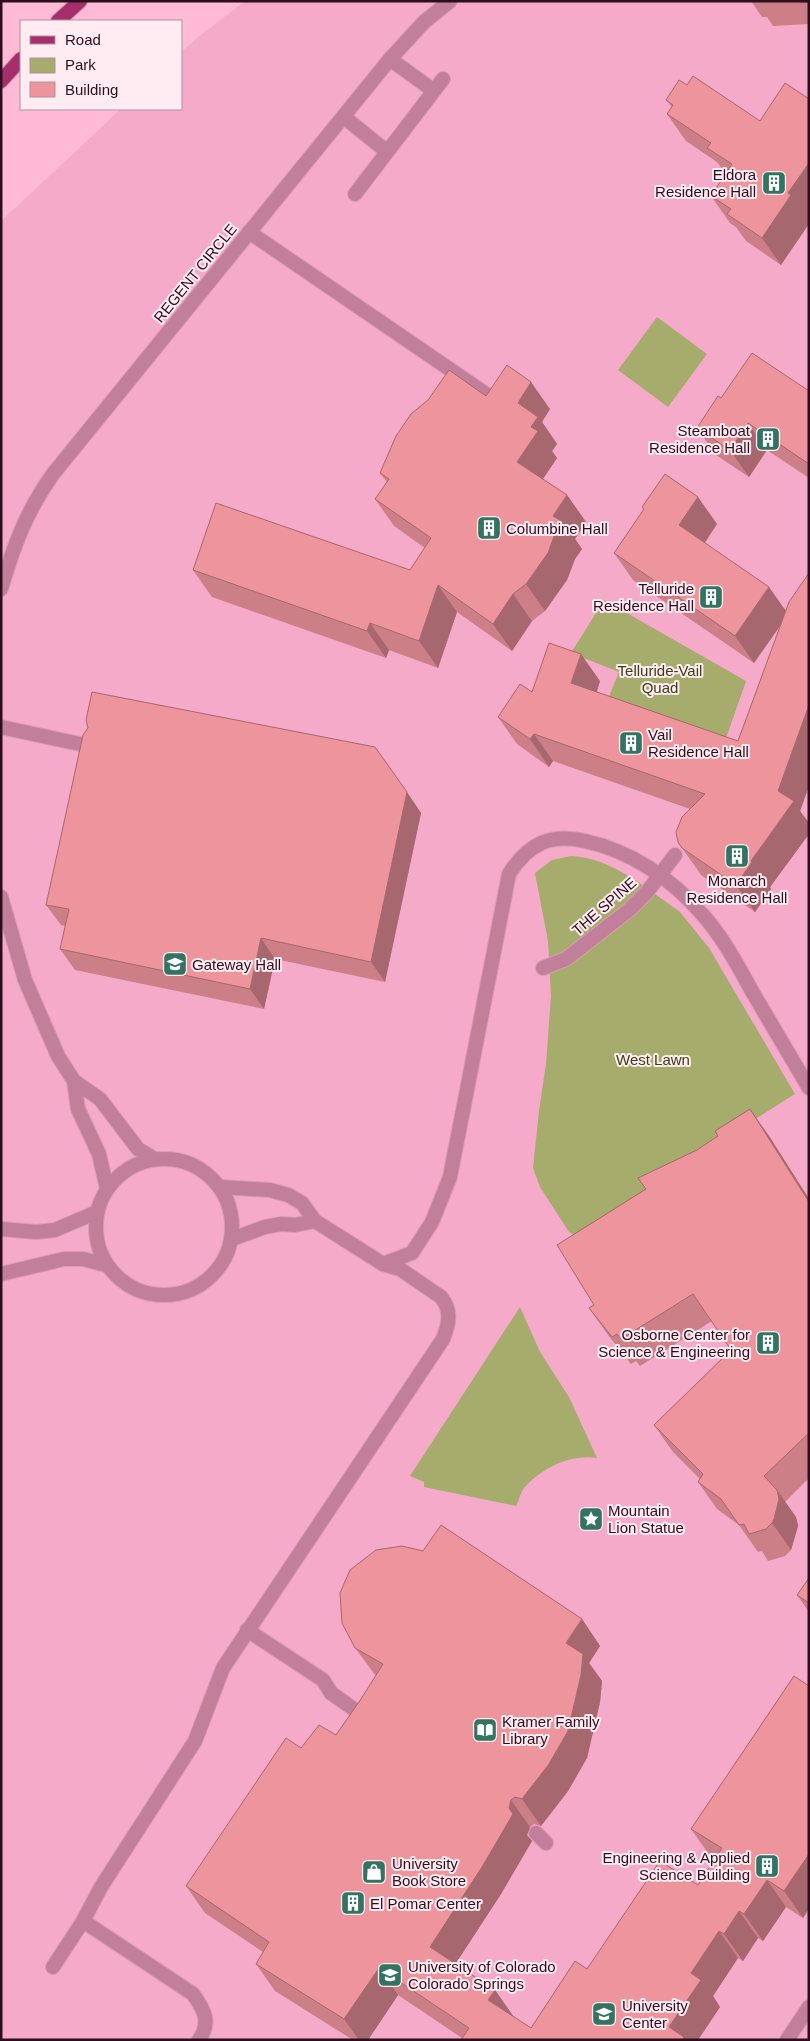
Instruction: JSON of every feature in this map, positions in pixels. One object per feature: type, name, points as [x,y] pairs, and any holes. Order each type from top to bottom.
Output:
[{"type":"main road","points":[[59,20],[80,1]]},
{"type":"main road","points":[[1,81],[20,60]]},
{"type":"street","name":"REGENT CIRCLE","points":[[1,589],[21,530],[34,502],[52,474],[390,59],[424,22],[450,1]]},
{"type":"street","points":[[390,59],[434,91]]},
{"type":"street","points":[[355,194],[386,151],[443,79]]},
{"type":"street","points":[[344,117],[386,151]]},
{"type":"street","points":[[249,232],[505,407]]},
{"type":"street","points":[[1,727],[94,746]]},
{"type":"street","points":[[383,1264],[412,1253],[432,1222],[448,1185],[509,874],[518,859],[533,846],[545,841],[564,838],[610,847],[641,863],[678,888],[697,908],[720,938],[809,1088]]},
{"type":"street","name":"THE SPINE","points":[[542,968],[566,959],[629,910],[675,855]]},
{"type":"street","points":[[1,897],[28,988],[58,1056],[74,1081],[100,1099],[138,1149],[153,1158],[191,1166],[220,1187],[227,1202],[232,1220],[232,1239],[226,1256],[205,1282],[188,1291],[172,1295],[142,1292],[116,1276],[106,1265],[97,1240],[95,1227],[97,1212],[107,1190],[118,1176],[126,1169],[153,1158]]},
{"type":"street","points":[[74,1081],[78,1110],[99,1154],[107,1190]]},
{"type":"street","points":[[54,1967],[84,1921],[101,1887],[195,1741],[222,1668],[424,1367],[447,1328],[448,1310],[441,1297],[400,1269],[383,1264],[315,1221],[302,1203],[288,1195],[262,1189],[220,1187]]},
{"type":"street","points":[[1,1229],[36,1232],[55,1230],[97,1212]]},
{"type":"street","points":[[232,1239],[265,1227],[281,1224],[295,1226],[315,1221]]},
{"type":"street","points":[[1,1274],[64,1259],[83,1259],[106,1265]]},
{"type":"street","points":[[247,1630],[323,1680],[331,1693],[373,1722]]},
{"type":"street","points":[[84,1921],[193,1994],[203,2008],[207,2024],[199,2040]]},
{"type":"street","points":[[787,2040],[809,2007]]},
{"type":"shaded area","points":[[245,1],[809,1],[809,2040],[1,2040],[1,221],[120,110],[182,110],[182,51]]},
{"type":"green space","points":[[657,317],[707,354],[668,407],[618,370]]},
{"type":"green space","name":"Telluride-Vail Quad","points":[[604,600],[746,681],[724,744],[607,701],[619,672],[571,653]]},
{"type":"green space","name":"West Lawn","points":[[571,856],[601,862],[629,876],[680,912],[709,948],[795,1094],[723,1139],[584,1241],[569,1232],[540,1187],[533,1168],[546,1064],[551,996],[548,941],[535,873],[552,860]]},
{"type":"green space","points":[[520,1307],[540,1352],[569,1397],[597,1458],[587,1457],[567,1460],[539,1474],[521,1492],[516,1506],[424,1487],[424,1482],[410,1476]]},
{"type":"building","name":"Eldora Residence Hall","points":[[693,76],[760,121],[785,83],[809,99],[809,163],[788,193],[791,195],[762,238],[727,214],[731,209],[711,196],[732,164],[707,148],[711,143],[667,114],[673,105],[666,100],[679,80],[687,85]]},
{"type":"building","points":[[752,353],[809,391],[809,464],[748,423],[730,450],[697,428],[718,396],[721,398]]},
{"type":"building","name":"Columbine Hall","points":[[507,365],[531,382],[518,403],[538,417],[531,427],[538,431],[517,462],[567,495],[553,516],[563,522],[556,531],[548,553],[526,584],[513,594],[493,624],[438,585],[419,641],[370,623],[367,631],[193,570],[216,503],[410,570],[431,538],[375,499],[389,479],[380,473],[396,436],[411,414],[428,400],[449,370],[486,396]]},
{"type":"building","name":"Telluride Residence Hall","points":[[665,474],[698,497],[679,525],[769,587],[735,636],[614,553]]},
{"type":"building","points":[[809,573],[809,705],[778,791],[794,801],[736,885],[682,848],[678,842],[676,832],[682,817],[705,794],[534,734],[530,739],[498,717],[520,684],[532,692],[549,643],[581,654],[571,683],[738,741],[789,602]]},
{"type":"building","points":[[92,692],[375,747],[407,792],[371,962],[261,938],[250,989],[60,949],[69,909],[46,905],[83,735],[88,728],[86,720]]},
{"type":"building","name":"Osborne Center for Science & Engineering","points":[[750,1109],[809,1202],[809,1433],[764,1476],[777,1490],[778,1494],[779,1499],[774,1519],[766,1529],[749,1534],[744,1524],[739,1525],[721,1499],[698,1482],[703,1474],[654,1425],[731,1350],[693,1294],[621,1339],[617,1334],[612,1337],[589,1308],[594,1305],[557,1245],[646,1189],[638,1178],[697,1150],[718,1136],[715,1131]]},
{"type":"building","points":[[441,1525],[582,1619],[566,1643],[583,1654],[581,1675],[568,1731],[549,1764],[522,1799],[515,1797],[511,1800],[509,1808],[513,1814],[482,1867],[430,1947],[495,1990],[488,2000],[531,2028],[575,1961],[587,1969],[660,1861],[698,1885],[722,1848],[691,1829],[794,1676],[809,1686],[809,1854],[784,1891],[767,1880],[744,1914],[739,1911],[724,1934],[719,1931],[691,1973],[701,1980],[669,2027],[684,2037],[682,2040],[461,2040],[469,2028],[379,1968],[344,2019],[256,1964],[269,1942],[186,1886],[286,1738],[301,1748],[319,1725],[336,1735],[383,1664],[355,1648],[342,1623],[340,1593],[350,1570],[376,1550],[402,1546],[423,1551]]},
{"type":"building","points":[[809,1578],[809,1603],[797,1595]]},
{"type":"place","name":"Eldora Residence Hall","points":[[774,183]]},
{"type":"place","name":"Steamboat Residence Hall","points":[[768,439]]},
{"type":"place","name":"Columbine Hall","points":[[489,528]]},
{"type":"place","name":"Telluride Residence Hall","points":[[711,597]]},
{"type":"place","name":"Vail Residence Hall","points":[[631,743]]},
{"type":"place","name":"Monarch Residence Hall","points":[[737,856]]},
{"type":"place","name":"Gateway Hall","points":[[175,964]]},
{"type":"place","name":"Osborne Center for Science & Engineering","points":[[768,1343]]},
{"type":"place","name":"Mountain Lion Statue","points":[[591,1519]]},
{"type":"place","name":"Kramer Family Library","points":[[485,1730]]},
{"type":"place","name":"Engineering & Applied Science Building","points":[[767,1866]]},
{"type":"place","name":"University Book Store","points":[[374,1872]]},
{"type":"place","name":"El Pomar Center","points":[[353,1903]]},
{"type":"place","name":"University of Colorado Colorado Springs","points":[[390,1975]]},
{"type":"place","name":"University Center","points":[[604,2014]]}]
